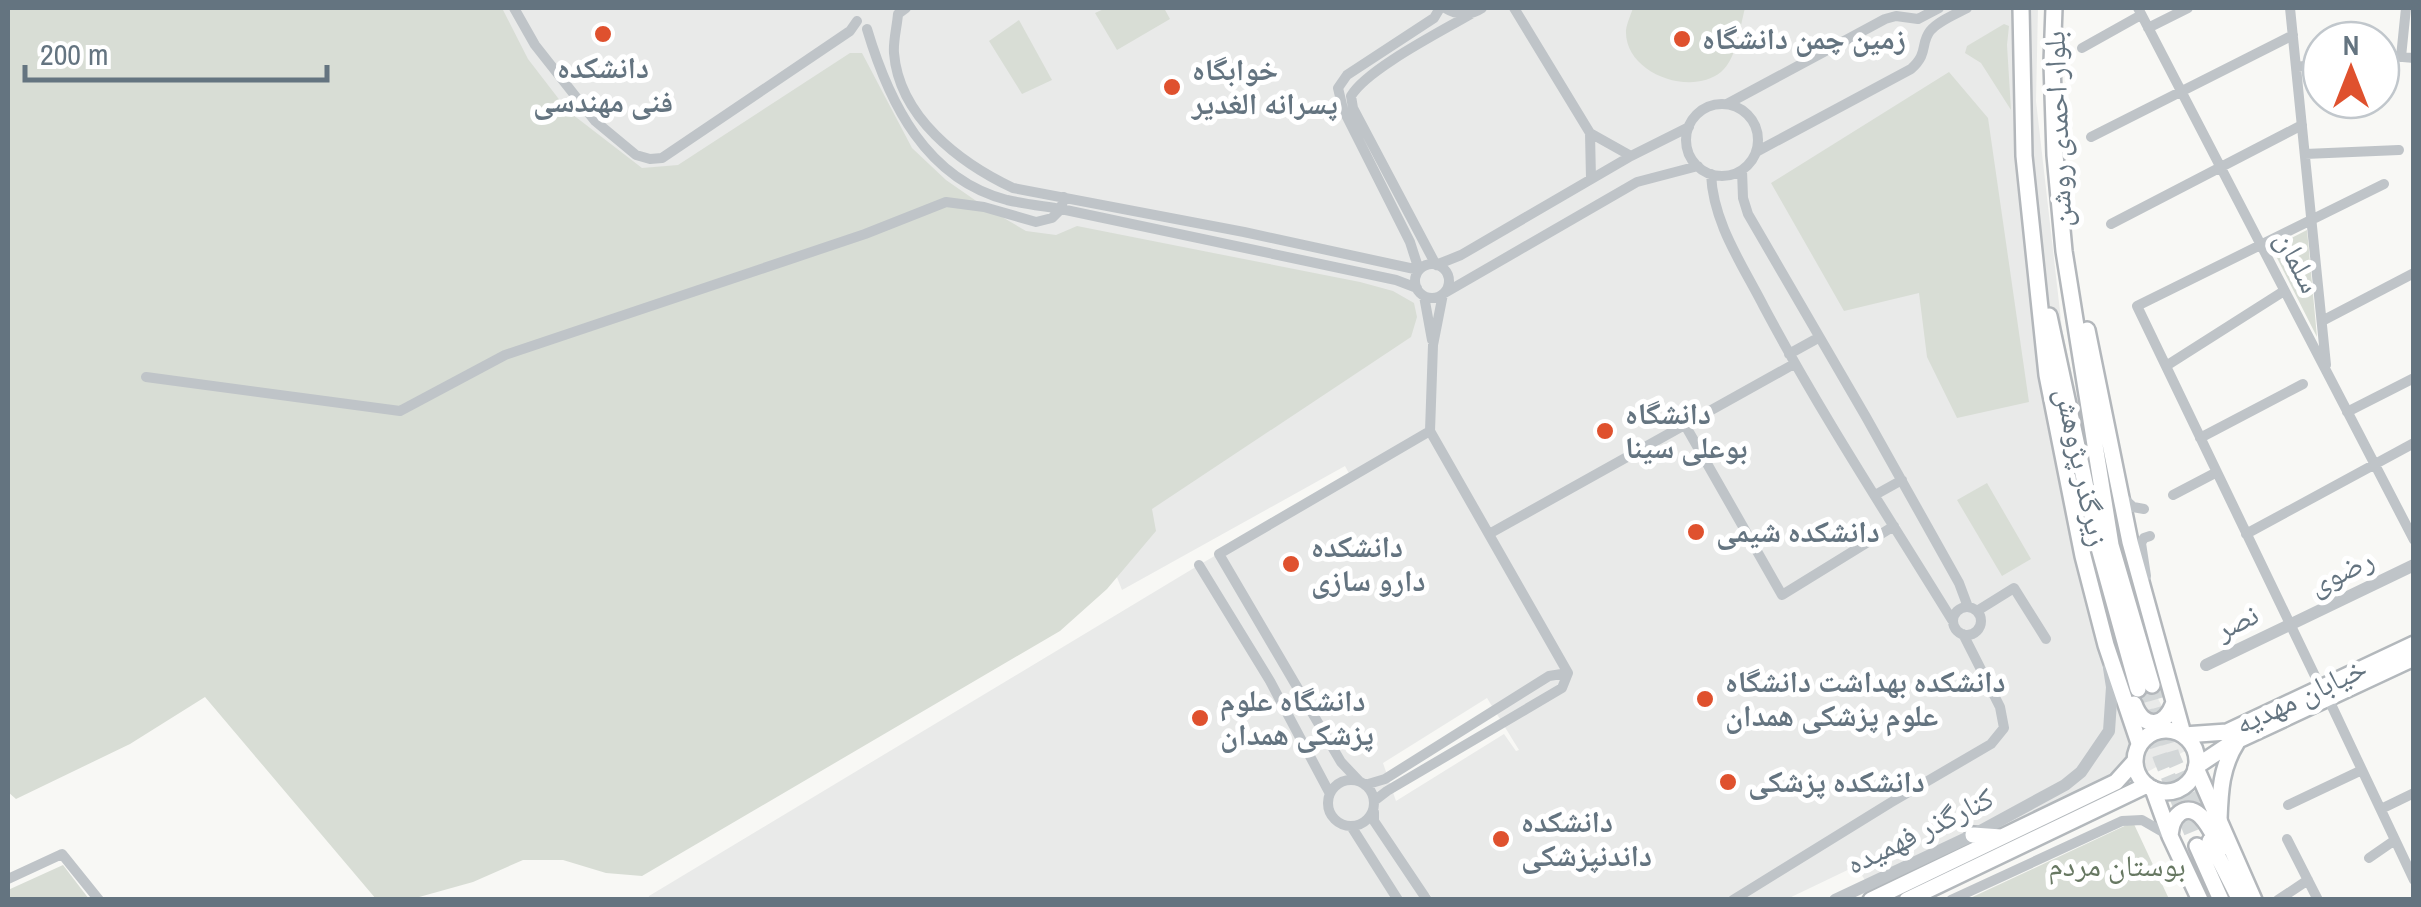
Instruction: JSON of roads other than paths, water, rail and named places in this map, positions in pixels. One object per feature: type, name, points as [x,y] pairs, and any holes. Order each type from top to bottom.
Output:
[{"type":"main road","name":"بلوار احمدی روشن","points":[[2021,8],[2024,156],[2034,244]]},
{"type":"main road","name":"بلوار احمدی روشن","points":[[2054,8],[2055,156],[2064,251]]},
{"type":"main road","points":[[2034,244],[2047,375],[2083,556],[2106,645],[2140,744]]},
{"type":"main road","name":"زیرگذر پژوهش","points":[[2034,244],[2099,548],[2145,687],[2112,544],[2064,251]]},
{"type":"main road","points":[[2064,251],[2084,319],[2120,496],[2174,702],[2184,735],[2195,749],[2196,767],[2248,898]]},
{"type":"main road","name":"خیابان مهدیه","points":[[2184,735],[2227,732],[2414,644]]},
{"type":"main road","name":"خیابان مهدیه","points":[[2196,767],[2238,741],[2414,658]]},
{"type":"main road","points":[[2116,671],[2126,679],[2137,713],[2144,720],[2151,723],[2164,719],[2174,702]]},
{"type":"main road","points":[[1871,900],[2116,782],[2134,762],[2140,744],[2154,731],[2174,730],[2184,735]]},
{"type":"main road","points":[[2219,824],[2221,778],[2238,741]]},
{"type":"main road","points":[[2134,762],[2140,779],[2150,787],[2168,792],[2186,785],[2196,767]]},
{"type":"main road","points":[[2150,787],[2200,900]]},
{"type":"main road","points":[[1908,900],[2150,787]]},
{"type":"main road","points":[[2023,828],[2026,807]]},
{"type":"main road","points":[[2170,836],[2179,814],[2186,810],[2198,813],[2248,898]]},
{"type":"main road","points":[[1973,835],[2005,837]]},
{"type":"main road","points":[[2221,900],[2204,844],[2248,898]]},
{"type":"street","points":[[514,8],[535,45],[596,121],[636,155],[650,160],[662,158],[730,114],[850,31],[857,20]]},
{"type":"street","points":[[906,8],[898,14],[894,52],[902,88],[926,125],[946,146],[995,179],[1062,203],[1396,280],[1434,298],[1637,182],[1698,166]]},
{"type":"street","points":[[1419,270],[1410,242],[1343,108],[1338,88],[1347,75],[1434,18],[1443,8],[1471,14]]},
{"type":"street","points":[[1482,8],[1392,61],[1356,86],[1350,96],[1436,265],[1445,270],[1449,280],[1433,345],[1430,430],[1568,672]]},
{"type":"street","points":[[1514,8],[1590,133],[1630,156]]},
{"type":"street","points":[[1901,8],[1923,17],[1939,8]]},
{"type":"street","points":[[1756,152],[1911,69],[1921,59],[1932,29],[1967,8]]},
{"type":"street","points":[[2011,8],[2021,28]]},
{"type":"street","points":[[2148,28],[2188,8]]},
{"type":"street","points":[[2290,8],[2327,373]]},
{"type":"street","points":[[2406,8],[2408,57]]},
{"type":"street","points":[[2082,48],[2139,11]]},
{"type":"street","name":"سلمان","points":[[2139,11],[2414,540]]},
{"type":"street","points":[[1727,104],[1748,115],[1758,137],[1750,163],[1722,176],[1698,166],[1688,152],[1689,127],[1698,114],[1706,108],[1727,104],[1886,19],[1911,13]]},
{"type":"street","points":[[867,29],[876,59],[912,132],[935,160],[967,184],[1006,199],[1062,203],[1244,232],[1419,270]]},
{"type":"street","points":[[2091,137],[2293,34]]},
{"type":"street","points":[[2296,67],[2301,66]]},
{"type":"street","points":[[2111,224],[2302,124]]},
{"type":"street","points":[[1433,345],[1415,279],[1419,270],[1461,256],[1630,156],[1689,127]]},
{"type":"street","points":[[1590,133],[1591,180]]},
{"type":"street","points":[[2305,154],[2398,150]]},
{"type":"street","points":[[1742,170],[1748,214],[1981,620],[1972,634],[1963,634]]},
{"type":"street","points":[[1711,174],[1713,201],[1722,226],[1792,359],[1955,629],[1963,634],[2000,707],[2004,728],[1991,744],[1734,900]]},
{"type":"street","points":[[2316,678],[2136,306],[2384,184]]},
{"type":"street","points":[[146,377],[400,411],[506,355],[865,234],[946,202],[984,207],[1036,222],[1052,218],[1062,203]]},
{"type":"street","points":[[2322,321],[2414,273]]},
{"type":"street","points":[[2166,366],[2284,290]]},
{"type":"street","points":[[1489,534],[1685,425],[1792,359],[1818,338]]},
{"type":"street","points":[[2347,412],[2414,378]]},
{"type":"street","points":[[2200,438],[2303,384]]},
{"type":"street","points":[[1685,425],[1782,595],[1894,526]]},
{"type":"street","points":[[1427,900],[1374,821],[1370,790],[1341,762],[1219,554],[1430,430]]},
{"type":"street","points":[[2246,534],[2414,443]]},
{"type":"street","points":[[2173,495],[2216,472]]},
{"type":"street","points":[[1875,495],[1902,480]]},
{"type":"street","points":[[2120,496],[2144,509]]},
{"type":"street","points":[[2150,536],[2142,543],[2152,622]]},
{"type":"street","points":[[1200,564],[1330,792]]},
{"type":"street","name":"رضوی","points":[[2290,624],[2414,565]]},
{"type":"street","points":[[1952,620],[1956,611],[1973,609],[2014,588],[2046,639]]},
{"type":"street","name":"نصر","points":[[2206,665],[2290,624]]},
{"type":"street","name":"کنارگذر فهمیده","points":[[1835,900],[1973,835],[2066,786],[2081,772],[2108,731],[2112,688],[2106,645]]},
{"type":"street","points":[[1568,672],[1562,688],[1388,791],[1374,804],[1364,822],[1351,826],[1336,822],[1330,815],[1330,792],[1339,782],[1385,779],[1550,676],[1568,672]]},
{"type":"street","points":[[2328,698],[2414,880]]},
{"type":"street","points":[[1488,716],[1494,728]]},
{"type":"street","points":[[2288,805],[2362,770]]},
{"type":"street","points":[[2381,809],[2414,793]]},
{"type":"street","points":[[1951,900],[2122,821],[2142,820],[2170,836]]},
{"type":"street","points":[[1351,826],[1398,900]]},
{"type":"street","points":[[2287,839],[2318,900]]},
{"type":"street","points":[[2370,858],[2395,840]]},
{"type":"street","points":[[8,880],[62,854],[99,900]]},
{"type":"street","points":[[2278,900],[2308,880]]},
{"type":"tunnel","points":[[2152,685],[2172,755],[2200,819]]},
{"type":"tunnel","points":[[2138,689],[2161,759],[2197,846]]},
{"type":"place","name":"دانشکده فنی مهندسی","points":[[603,34]]},
{"type":"place","name":"زمین چمن دانشگاه","points":[[1682,39]]},
{"type":"place","name":"خوابگاه پسرانه الغدیر","points":[[1172,87]]},
{"type":"place","name":"دانشگاه بوعلی سینا","points":[[1605,431]]},
{"type":"place","name":"دانشکده شیمی","points":[[1696,532]]},
{"type":"place","name":"دانشکده دارو سازی","points":[[1291,564]]},
{"type":"place","name":"دانشکده بهداشت دانشگاه علوم پزشکی همدان","points":[[1705,699]]},
{"type":"place","name":"دانشگاه علوم پزشکی همدان","points":[[1200,718]]},
{"type":"place","name":"دانشکده پزشکی","points":[[1728,782]]},
{"type":"place","name":"دانشکده داندنپزشکی","points":[[1501,839]]},
{"type":"park label","name":"بوستان مردم","points":[[2117,866]]}]
